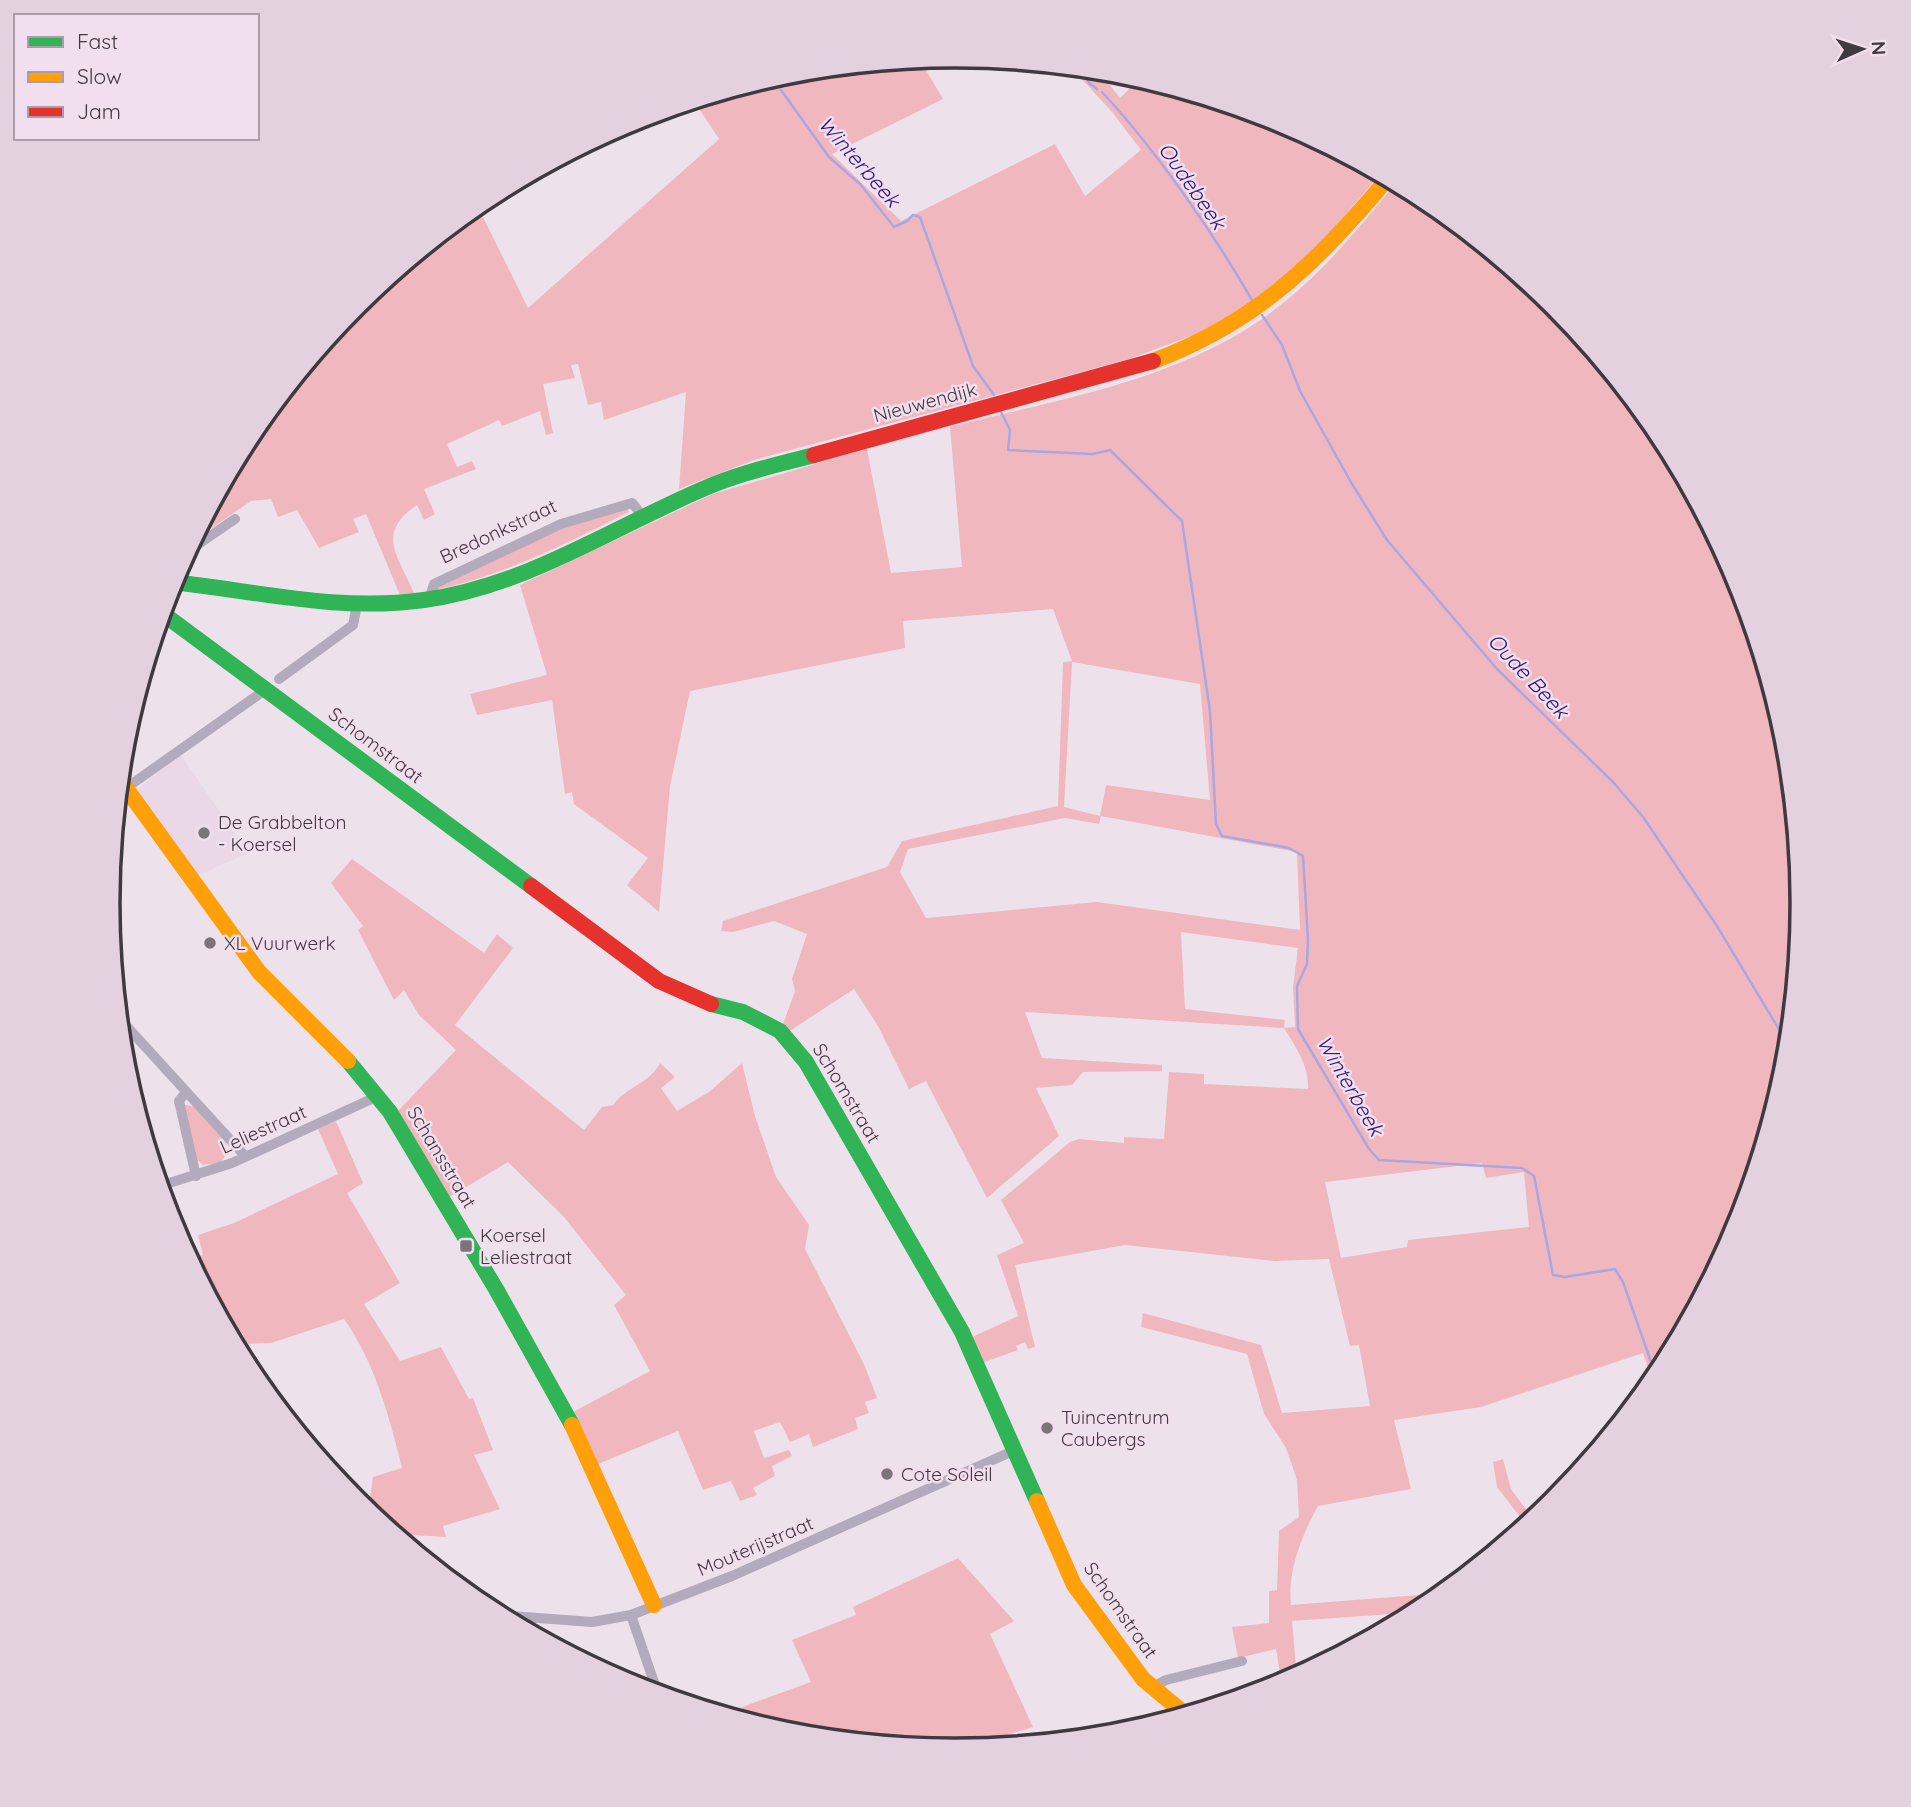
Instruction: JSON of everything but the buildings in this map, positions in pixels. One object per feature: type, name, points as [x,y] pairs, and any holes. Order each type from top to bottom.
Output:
[{"type":"street","name":"Nieuwendijk","points":[[429,600],[475,590],[528,572],[692,492],[772,465],[1137,367],[1185,350],[1232,327],[1290,286],[1327,251],[1382,185]]},
{"type":"street","name":"Bredonkstraat","points":[[429,600],[430,588],[444,578],[571,520],[632,503],[642,515]]},
{"type":"street","points":[[203,541],[235,519]]},
{"type":"street","points":[[187,578],[210,585]]},
{"type":"street","points":[[184,583],[303,601],[357,605],[429,600]]},
{"type":"street","points":[[279,679],[353,625],[357,605]]},
{"type":"street","name":"Schomstraat","points":[[171,620],[659,981],[701,1001],[761,1020],[789,1039],[806,1062],[962,1332],[1074,1585],[1127,1660],[1178,1708]]},
{"type":"street","points":[[129,782],[265,690]]},
{"type":"street","name":"Schansstraat","points":[[127,794],[259,972],[353,1066],[379,1096],[496,1289],[568,1416],[654,1605]]},
{"type":"street","points":[[130,1030],[245,1156]]},
{"type":"street","points":[[187,1092],[179,1101],[196,1176]]},
{"type":"street","name":"Leliestraat","points":[[169,1183],[196,1176],[245,1156],[379,1096]]},
{"type":"street","name":"Mouterijstraat","points":[[521,1617],[592,1622],[631,1615],[732,1576],[1013,1451]]},
{"type":"street","points":[[631,1615],[653,1681]]},
{"type":"street","name":"Schomstraat","points":[[1153,1687],[1166,1680],[1242,1661]]},
{"type":"shaded area","points":[[925,69],[943,99],[832,154],[901,221],[1055,144],[1085,196],[1141,150],[1081,78],[1108,82],[1120,98],[1131,87],[1224,113],[1325,154],[1374,181],[1319,246],[1279,283],[1229,318],[1199,333],[1126,360],[754,460],[679,489],[686,392],[604,420],[601,402],[588,405],[578,364],[571,365],[575,378],[543,384],[553,433],[546,435],[540,411],[502,426],[499,420],[447,444],[457,467],[472,461],[476,469],[424,489],[435,514],[424,520],[417,505],[397,526],[393,536],[394,546],[414,593],[400,595],[366,514],[353,519],[359,532],[319,548],[297,510],[278,517],[271,499],[251,501],[208,531],[261,439],[293,395],[365,313],[447,241],[482,215],[528,308],[719,139],[699,109],[793,84],[846,75]]},
{"type":"shaded area","points":[[1390,190],[1464,241],[1546,313],[1583,353],[1650,439],[1679,486],[1705,534],[1727,584],[1762,687],[1775,741],[1784,794],[1789,849],[1789,958],[1784,1013],[1775,1066],[1746,1172],[1705,1273],[1650,1368],[1649,1370],[1643,1353],[1481,1407],[1394,1420],[1411,1489],[1318,1506],[1297,1554],[1291,1579],[1291,1605],[1425,1595],[1394,1614],[1292,1621],[1296,1666],[1280,1673],[1276,1649],[1238,1658],[1232,1627],[1269,1623],[1269,1591],[1277,1590],[1279,1531],[1299,1517],[1297,1480],[1286,1448],[1264,1414],[1247,1354],[1141,1327],[1143,1313],[1261,1345],[1282,1413],[1370,1406],[1359,1345],[1350,1346],[1329,1259],[1275,1261],[1125,1245],[1015,1265],[1035,1347],[1028,1349],[1025,1342],[1016,1346],[1018,1350],[982,1363],[970,1338],[1018,1316],[997,1255],[1024,1243],[1001,1200],[1070,1142],[1079,1139],[1124,1143],[1124,1137],[1164,1139],[1169,1072],[1204,1074],[1204,1084],[1308,1089],[1304,1064],[1284,1028],[1025,1012],[1042,1058],[1162,1065],[1162,1071],[1083,1072],[1072,1085],[1036,1088],[1059,1136],[987,1198],[926,1081],[909,1089],[878,1026],[854,989],[788,1032],[782,1027],[795,991],[792,979],[807,934],[774,921],[733,932],[721,931],[723,921],[887,867],[902,841],[1058,806],[1063,662],[1072,661],[1053,609],[903,621],[905,648],[690,691],[670,786],[659,912],[627,885],[648,858],[574,804],[572,792],[565,794],[552,700],[477,715],[470,694],[547,675],[520,585],[713,494],[867,449],[891,573],[962,567],[950,427],[1071,398],[1151,374],[1190,359],[1227,341],[1281,305],[1350,238]],"holes":[[[1072,662],[1200,684],[1210,800],[1106,785],[1100,816],[1064,807]],[[1101,816],[1297,852],[1300,930],[1097,902],[926,918],[900,872],[908,849],[1065,818],[1099,824]],[[1181,932],[1298,948],[1293,987],[1295,1027],[1284,1028],[1285,1020],[1185,1009]],[[1482,1163],[1486,1178],[1524,1172],[1529,1227],[1408,1240],[1407,1247],[1341,1258],[1325,1182]]]},
{"type":"shaded area","points":[[627,509],[629,512],[534,557],[486,576],[435,590],[437,586],[551,532]]},
{"type":"shaded area","points":[[181,755],[248,853],[195,877],[139,794],[141,786]]},
{"type":"shaded area","points":[[352,859],[484,953],[497,934],[513,948],[455,1025],[584,1130],[602,1107],[613,1105],[650,1076],[660,1063],[675,1077],[661,1088],[677,1111],[709,1092],[742,1063],[755,1116],[776,1177],[809,1225],[805,1249],[864,1364],[877,1398],[865,1402],[869,1413],[855,1418],[858,1429],[813,1447],[809,1434],[790,1442],[780,1422],[754,1431],[764,1458],[789,1450],[792,1456],[772,1466],[775,1476],[753,1488],[757,1495],[740,1501],[731,1481],[703,1490],[678,1431],[598,1464],[571,1413],[650,1371],[614,1305],[626,1295],[564,1217],[508,1162],[448,1198],[397,1112],[456,1050],[419,1015],[404,990],[394,1000],[358,930],[363,926],[331,883]]},
{"type":"shaded area","points":[[185,1105],[193,1106],[226,1142],[227,1153],[220,1163],[203,1165],[196,1159]]},
{"type":"shaded area","points":[[336,1121],[363,1183],[347,1193],[400,1283],[364,1304],[400,1361],[441,1347],[469,1399],[473,1398],[493,1450],[474,1455],[500,1509],[443,1526],[446,1537],[410,1535],[370,1499],[373,1477],[402,1468],[373,1372],[344,1319],[271,1343],[246,1344],[198,1256],[203,1255],[198,1235],[234,1223],[338,1174],[318,1129]]},
{"type":"shaded area","points":[[1503,1459],[1511,1489],[1527,1511],[1521,1518],[1497,1487],[1493,1462]]},
{"type":"shaded area","points":[[958,1558],[1014,1621],[990,1634],[1033,1727],[999,1737],[901,1737],[846,1732],[744,1711],[742,1707],[811,1682],[792,1640],[856,1615],[853,1607]]},
{"type":"waterway","name":"Oudebeek","points":[[1087,79],[1097,89]]},
{"type":"waterway","name":"Winterbeek","points":[[781,90],[829,157],[861,185],[894,227],[913,215],[920,217],[973,366],[994,395]]},
{"type":"waterway","name":"Oudebeek","points":[[1102,92],[1143,139],[1182,192],[1252,300]]},
{"type":"waterway","name":"Oude Beek","points":[[1262,315],[1282,345],[1300,391],[1387,540],[1497,669],[1613,782],[1643,817],[1717,926],[1781,1032]]},
{"type":"waterway","name":"Winterbeek","points":[[1001,412],[1010,430],[1008,450],[1093,454],[1110,450],[1182,521],[1210,711],[1216,824],[1222,836],[1289,848],[1303,856],[1308,940],[1307,964],[1297,986],[1298,1029],[1369,1149],[1379,1160],[1522,1168],[1534,1176],[1553,1275],[1565,1277],[1615,1269],[1623,1282],[1652,1365]]},
{"type":"traffic: fast","points":[[184,584],[298,599],[360,604],[424,600],[461,593],[533,569],[717,483],[814,455]]},
{"type":"traffic: fast","points":[[171,619],[531,886]]},
{"type":"traffic: fast","points":[[711,1004],[743,1012],[780,1031],[806,1062],[962,1332],[1037,1501]]},
{"type":"traffic: fast","points":[[348,1061],[390,1112],[496,1289],[572,1425]]},
{"type":"traffic: slow","points":[[1153,361],[1190,346],[1223,328],[1283,286],[1337,236],[1382,185]]},
{"type":"traffic: slow","points":[[128,790],[259,972],[348,1061]]},
{"type":"traffic: slow","points":[[572,1425],[654,1605]]},
{"type":"traffic: slow","points":[[1037,1501],[1074,1585],[1143,1679],[1178,1708]]},
{"type":"traffic: jam","points":[[814,455],[1153,361]]},
{"type":"traffic: jam","points":[[531,886],[659,981],[711,1004]]},
{"type":"place","name":"De Grabbelton - Koersel","points":[[204,833]]},
{"type":"place","name":"XL Vuurwerk","points":[[210,943]]},
{"type":"place","name":"Koersel Leliestraat","points":[[466,1246]]},
{"type":"place","name":"Tuincentrum Caubergs","points":[[1047,1428]]},
{"type":"place","name":"Cote Soleil","points":[[887,1474]]}]
